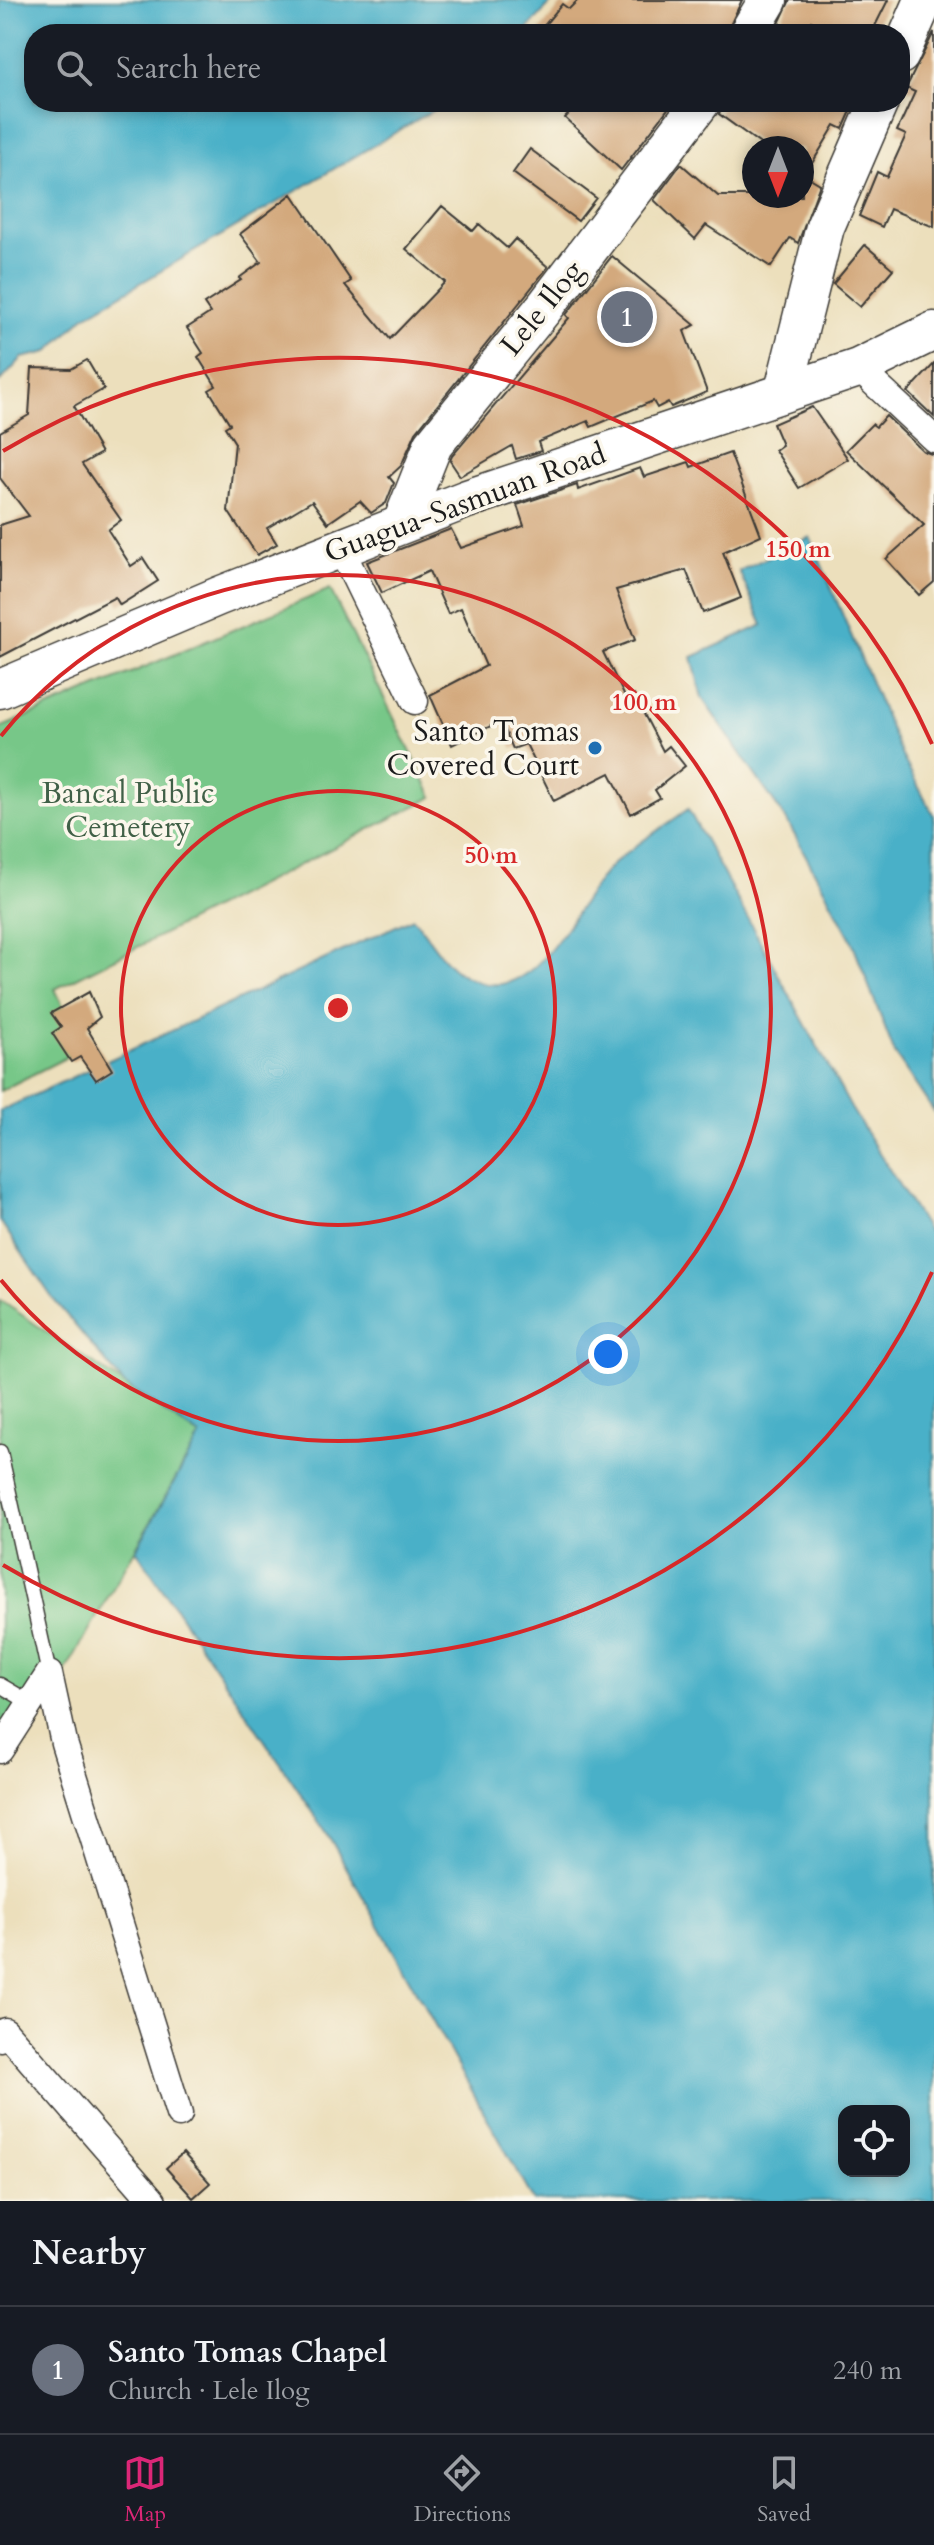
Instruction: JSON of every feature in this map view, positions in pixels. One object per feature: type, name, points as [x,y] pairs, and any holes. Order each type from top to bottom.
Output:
[{"type":"main road","points":[[754,24],[768,0]]},
{"type":"main road","points":[[910,32],[924,0]]},
{"type":"main road","name":"Lele Ilog","points":[[402,523],[433,445],[544,308],[693,112]]},
{"type":"main road","points":[[784,390],[825,227],[875,112]]},
{"type":"main road","name":"Guagua-Sasmuan Road","points":[[0,689],[402,523],[784,390],[858,368],[934,331]]},
{"type":"street","points":[[858,368],[934,439]]},
{"type":"street","points":[[340,547],[415,701]]},
{"type":"street","points":[[0,1750],[49,1674]]},
{"type":"street","points":[[49,1674],[64,1743],[179,2114]]},
{"type":"street","points":[[0,2038],[5,2031],[153,2201]]},
{"type":"lane","points":[[0,1452],[49,1674]]},
{"type":"lane","points":[[0,1685],[29,1702]]},
{"type":"green space","name":"Bancal Public Cemetery","points":[[330,589],[433,797],[55,989],[83,1049],[0,1091],[0,728]]},
{"type":"green space","points":[[0,1300],[200,1436],[12,1765],[0,1757]]},
{"type":"water","points":[[0,0],[554,0],[532,24],[24,24],[24,112],[430,112],[85,316],[48,352],[22,358],[0,382]]},
{"type":"water","points":[[810,537],[901,754],[934,816],[934,1112],[895,1054],[850,937],[787,821],[702,698],[692,657],[763,625],[739,571]]},
{"type":"water","points":[[688,809],[851,1108],[934,1241],[934,2201],[534,2201],[327,1833],[136,1550],[200,1436],[124,1384],[53,1299],[0,1221],[0,1111],[413,918],[441,955],[460,973],[486,984],[509,982],[530,971],[548,953],[595,885],[610,867]]},
{"type":"building","points":[[578,0],[742,0],[731,24],[545,24],[562,4],[569,9]]},
{"type":"building","points":[[790,0],[888,0],[876,24],[816,24],[811,21],[809,24],[779,24]]},
{"type":"building","points":[[934,32],[934,227],[890,209],[882,227],[859,216],[877,172],[887,177],[906,135],[897,131],[906,112],[910,112],[915,92],[910,90],[910,80]]},
{"type":"building","points":[[571,112],[665,112],[621,170],[565,118]]},
{"type":"building","points":[[720,112],[851,112],[843,129],[835,125],[814,160],[814,136],[749,136]]},
{"type":"building","points":[[530,149],[596,198],[578,221],[513,173]]},
{"type":"building","points":[[681,164],[718,196],[742,196],[742,208],[811,208],[798,243],[790,238],[771,267],[706,225],[695,239],[654,200]]},
{"type":"building","points":[[814,180],[820,184],[814,200]]},
{"type":"building","points":[[292,194],[351,281],[345,285],[390,339],[445,282],[406,249],[442,206],[473,231],[479,224],[507,248],[515,239],[548,267],[416,432],[401,466],[389,477],[394,483],[386,503],[371,513],[360,501],[328,523],[312,501],[267,528],[277,544],[257,555],[228,511],[235,443],[225,427],[230,424],[209,390],[216,386],[198,357],[203,353],[187,328],[210,313],[204,304],[241,280],[239,278],[261,262],[240,234]]},
{"type":"building","points":[[865,245],[893,269],[860,307],[833,284]]},
{"type":"building","points":[[612,256],[695,325],[684,331],[707,392],[671,407],[668,402],[657,408],[653,401],[591,427],[588,421],[538,442],[541,451],[516,459],[512,446],[460,476],[450,461],[452,456],[569,318],[566,315]]},
{"type":"building","points":[[87,360],[104,389],[74,406],[101,453],[82,464],[121,520],[108,530],[131,566],[143,558],[158,581],[120,605],[115,597],[0,657],[0,525],[29,516],[0,478],[0,432],[29,415],[32,368],[71,369]]},
{"type":"building","points":[[934,364],[934,417],[908,392]]},
{"type":"building","points":[[812,407],[848,459],[799,488],[775,450],[782,445],[773,424]]},
{"type":"building","points":[[886,416],[923,451],[934,455],[934,582],[919,595],[886,559],[924,525],[846,450],[872,424],[876,427]]},
{"type":"building","points":[[730,453],[761,535],[723,552],[741,598],[703,613],[686,570],[616,590],[635,640],[603,652],[626,699],[634,695],[663,751],[669,746],[685,766],[655,790],[660,798],[631,814],[610,773],[554,801],[526,744],[513,749],[501,721],[452,745],[430,695],[486,666],[461,608],[448,614],[429,571],[382,593],[367,562],[451,529],[461,548],[524,526],[517,505],[577,485],[578,490],[640,468],[644,477],[689,462],[691,467]]},
{"type":"building","points":[[89,992],[100,1017],[87,1028],[112,1070],[96,1080],[80,1057],[71,1062],[52,1033],[61,1027],[51,1013]]},
{"type":"building","points":[[183,2153],[210,2183],[193,2198],[166,2168]]},
{"type":"place","name":"Santo Tomas Chapel","points":[[627,317]]},
{"type":"place","name":"Santo Tomas Covered Court","points":[[595,748]]}]
